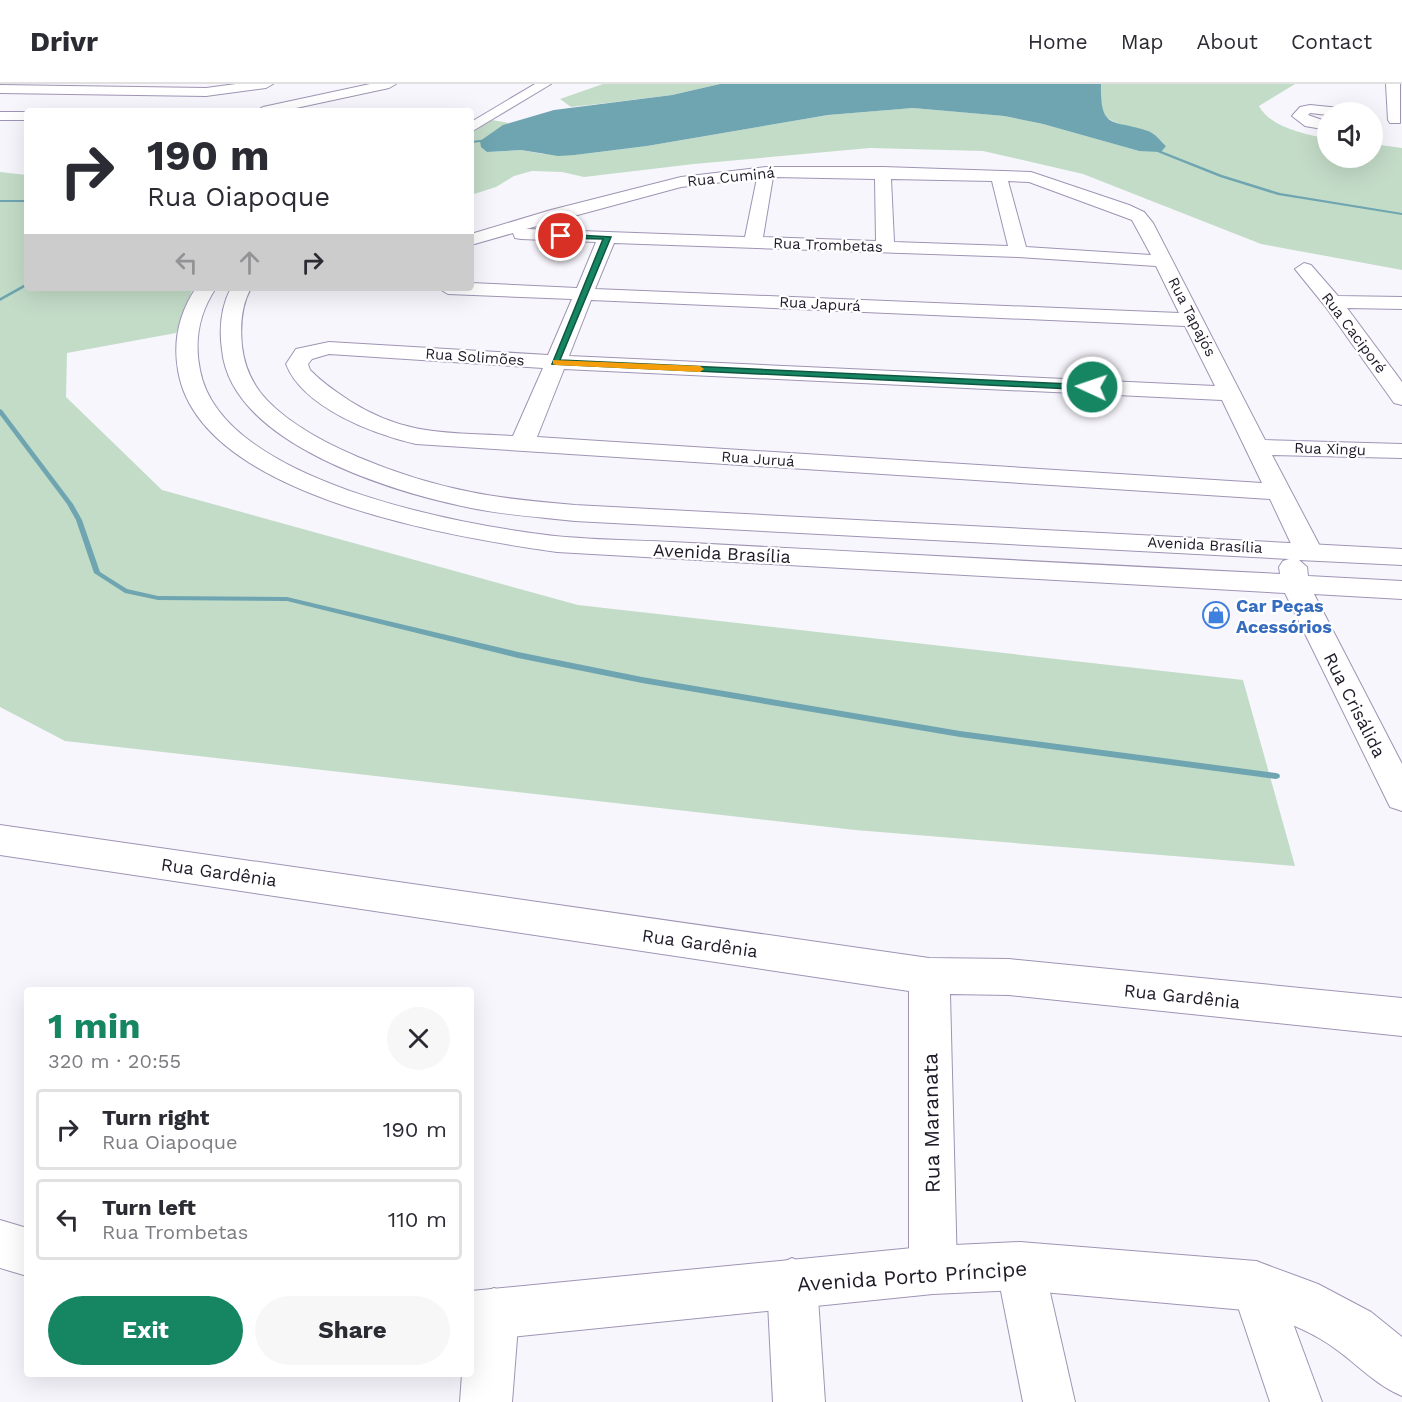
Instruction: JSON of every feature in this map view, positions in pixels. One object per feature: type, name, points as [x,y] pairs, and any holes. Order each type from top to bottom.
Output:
[{"type":"street","points":[[0,89],[85,87],[159,92],[219,91],[266,84]]},
{"type":"street","points":[[277,108],[389,84]]},
{"type":"street","points":[[352,106],[405,84]]},
{"type":"street","points":[[474,126],[544,84]]},
{"type":"street","points":[[1393,84],[1395,126]]},
{"type":"street","points":[[140,105],[159,92]]},
{"type":"street","points":[[1317,111],[1305,110],[1299,116],[1310,123],[1317,124]]},
{"type":"street","points":[[0,116],[24,116]]},
{"type":"street","points":[[753,243],[766,172]]},
{"type":"street","name":"Rua Cuminá","points":[[474,239],[681,182],[766,172],[883,172],[999,176]]},
{"type":"street","points":[[883,172],[885,247]]},
{"type":"street","points":[[999,176],[1018,252]]},
{"type":"street","name":"Rua Tapajós","points":[[999,176],[1039,178],[1131,212],[1142,219],[1232,394],[1308,550]]},
{"type":"street","name":"Rua Trombetas","points":[[492,233],[1018,252],[1163,261]]},
{"type":"street","points":[[522,444],[582,293],[607,237]]},
{"type":"street","name":"Rua Caciporé","points":[[1304,269],[1332,302],[1402,398]]},
{"type":"street","name":"Rua Japurá","points":[[474,289],[1192,320]]},
{"type":"street","name":"Avenida Brasília","points":[[204,291],[186,339],[186,357],[191,380],[201,407],[237,443],[274,466],[376,509],[464,530],[557,544],[1402,590]]},
{"type":"street","name":"Avenida Brasília","points":[[240,291],[232,317],[229,343],[232,364],[245,390],[270,416],[307,441],[355,463],[457,497],[511,507],[586,514],[1308,550],[1402,557]]},
{"type":"street","points":[[1332,302],[1402,303]]},
{"type":"street","name":"Rua Solimões","points":[[329,348],[555,362],[1232,394]]},
{"type":"street","name":"Rua Juruá","points":[[329,348],[304,354],[298,359],[298,369],[327,396],[380,427],[416,437],[1281,492]]},
{"type":"street","name":"Rua Xingu","points":[[1257,447],[1402,451]]},
{"type":"street","points":[[1294,584],[1295,561],[1308,550]]},
{"type":"street","name":"Rua Crisálida","points":[[1294,584],[1402,797]]},
{"type":"street","name":"Rua Gardênia","points":[[0,840],[929,976],[1009,977],[1402,1017]]},
{"type":"street","name":"Rua Maranata","points":[[929,976],[933,1270]]},
{"type":"street","points":[[0,1244],[24,1251]]},
{"type":"street","points":[[1020,1266],[1049,1402]]},
{"type":"street","name":"Avenida Porto Príncipe","points":[[483,1315],[933,1270],[1020,1266],[1256,1286],[1300,1302],[1353,1330],[1402,1370]]},
{"type":"street","points":[[792,1283],[799,1402]]},
{"type":"street","points":[[1256,1286],[1296,1402]]},
{"type":"street","points":[[483,1315],[486,1402]]},
{"type":"green space","points":[[603,84],[720,84],[672,95],[571,107],[560,99]]},
{"type":"green space","points":[[1101,84],[1295,84],[1259,106],[1264,113],[1280,125],[1317,136],[1317,168],[1383,168],[1383,145],[1402,148],[1402,270],[1261,244],[1083,174],[983,151],[870,148],[694,164],[584,177],[562,172],[532,171],[514,176],[496,187],[474,194],[474,131],[492,120],[509,123],[480,141],[487,152],[521,150],[543,154],[575,155],[647,146],[828,115],[913,108],[1004,116],[1043,124],[1139,151],[1166,146],[1151,132],[1123,126],[1107,118],[1101,109]]},
{"type":"green space","points":[[0,172],[24,175],[24,291],[192,291],[176,333],[67,353],[66,397],[162,490],[578,605],[1243,680],[1295,866],[855,830],[65,741],[0,707]]},
{"type":"water","points":[[720,84],[1101,84],[1103,109],[1111,121],[1151,132],[1166,146],[1161,152],[1139,151],[1043,124],[1004,116],[913,108],[828,115],[647,146],[575,155],[558,156],[521,150],[487,152],[481,147],[480,141],[503,125],[554,110],[672,95]]},
{"type":"waterway","points":[[474,142],[490,140]]},
{"type":"waterway","points":[[1151,148],[1221,176],[1279,194],[1402,214]]},
{"type":"waterway","points":[[0,201],[24,201]]},
{"type":"waterway","points":[[0,300],[24,286]]},
{"type":"waterway","points":[[0,411],[70,504],[79,520],[97,573],[125,591],[158,598],[287,599],[518,655],[642,680],[960,734],[1276,776]]},
{"type":"slow traffic","points":[[556,362],[700,369]]},
{"type":"place","name":"Car Peças Acessórios","points":[[1216,615]]},
{"type":"route","points":[[561,236],[607,237],[555,362],[1092,387]]}]
